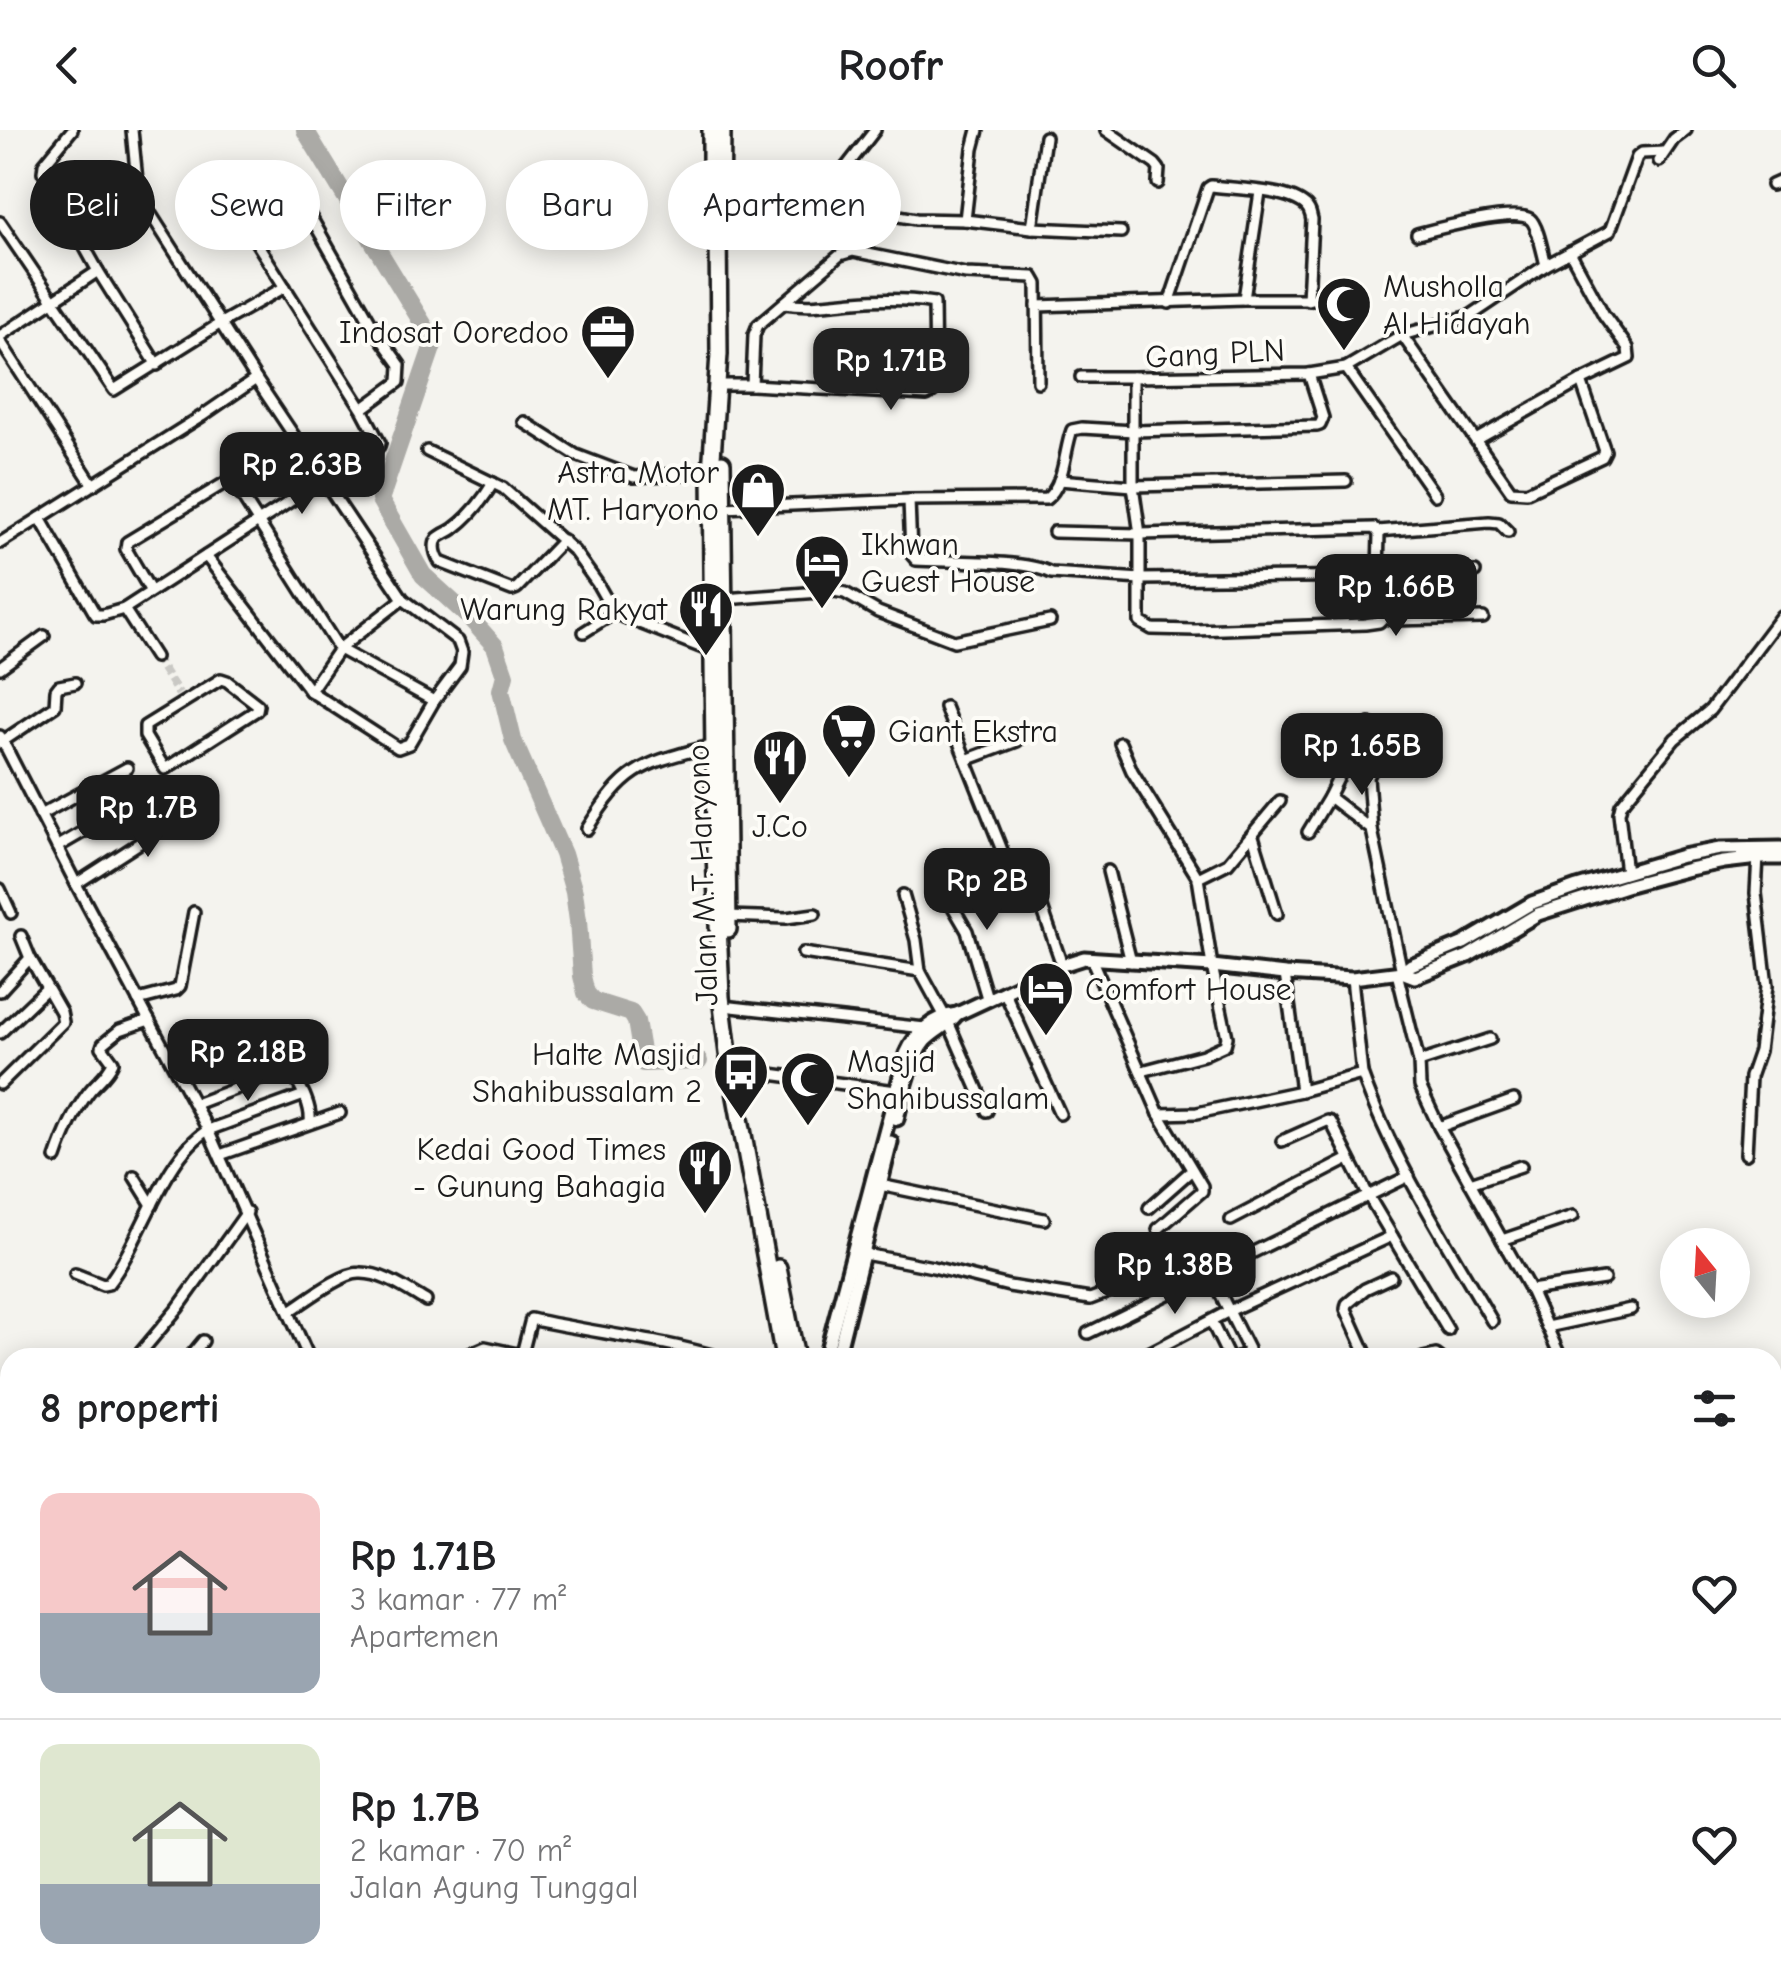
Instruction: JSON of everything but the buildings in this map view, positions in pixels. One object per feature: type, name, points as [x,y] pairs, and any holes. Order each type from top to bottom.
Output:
[{"type":"main road","name":"Jalan M.T. Haryono","points":[[711,130],[711,160]]},
{"type":"main road","name":"Jalan M.T. Haryono","points":[[722,130],[722,160]]},
{"type":"main road","name":"Jalan M.T. Haryono","points":[[718,250],[719,354],[711,472],[716,909],[721,997],[794,1348]]},
{"type":"main road","name":"Jalan M.T. Haryono","points":[[717,386],[722,455],[727,916],[732,1007],[737,1064],[782,1348]]},
{"type":"street","points":[[72,130],[44,164],[43,172],[157,365]]},
{"type":"street","points":[[132,130],[143,202],[403,599],[458,640],[462,652],[460,666],[408,744],[398,748],[310,691],[206,556]]},
{"type":"street","points":[[852,160],[875,130]]},
{"type":"street","points":[[964,220],[978,130]]},
{"type":"street","points":[[1106,130],[1155,164],[1159,169],[1158,184]]},
{"type":"street","name":"Gang PLN","points":[[1383,618],[1365,624],[1152,629],[1140,622],[1140,534],[1133,486],[1133,377],[1309,374],[1346,368],[1402,335],[1470,316],[1546,265],[1605,234],[1613,227],[1639,155],[1661,156],[1686,130]]},
{"type":"street","points":[[1032,228],[1044,137]]},
{"type":"street","points":[[1170,303],[1208,188],[1213,186],[1280,194],[1308,208],[1312,220],[1308,300]]},
{"type":"street","points":[[1244,299],[1260,192]]},
{"type":"street","points":[[901,216],[1121,232]]},
{"type":"street","points":[[1417,234],[1490,218],[1524,216],[1534,225],[1546,265]]},
{"type":"street","points":[[0,222],[117,391],[285,287]]},
{"type":"street","points":[[320,233],[375,330],[400,365],[399,382],[362,410]]},
{"type":"street","points":[[40,518],[96,614],[103,616],[124,609],[378,447],[380,443],[362,410],[261,250]]},
{"type":"street","points":[[752,385],[758,326],[840,255],[854,252],[966,274],[1030,276],[1036,281],[1038,382]]},
{"type":"street","points":[[1476,440],[1624,361],[1630,354],[1570,252]]},
{"type":"street","points":[[93,485],[0,338],[98,271]]},
{"type":"street","points":[[1037,306],[1343,299]]},
{"type":"street","points":[[717,386],[926,395],[932,392],[934,303],[784,303]]},
{"type":"street","points":[[1402,335],[1516,493],[1528,492],[1602,458],[1605,452],[1581,381]]},
{"type":"street","points":[[1346,368],[1435,495]]},
{"type":"street","points":[[722,508],[1046,499],[1052,496],[1059,480],[1072,430],[1317,426],[1324,418],[1309,374]]},
{"type":"street","points":[[1082,377],[1133,377]]},
{"type":"street","points":[[0,543],[256,379]]},
{"type":"street","points":[[524,422],[576,455],[634,476],[711,472]]},
{"type":"street","points":[[426,451],[503,488],[563,540],[597,583],[614,613],[713,652]]},
{"type":"street","points":[[1059,480],[1133,486],[1346,482]]},
{"type":"street","points":[[150,590],[126,549],[127,542],[228,481],[260,522],[339,649],[434,701]]},
{"type":"street","points":[[493,483],[462,522],[438,538],[435,546],[440,562],[512,590],[563,540]]},
{"type":"street","points":[[910,500],[911,554],[916,560],[1004,564],[1051,573],[1141,579],[1475,572]]},
{"type":"street","points":[[1054,532],[1140,534],[1372,528],[1378,531],[1488,522],[1499,523],[1508,532]]},
{"type":"street","points":[[1378,531],[1377,609],[1383,618],[1483,618]]},
{"type":"street","points":[[724,599],[834,591],[954,641],[1050,621]]},
{"type":"street","points":[[310,691],[339,649],[403,599]]},
{"type":"street","points":[[124,609],[155,657]]},
{"type":"street","points":[[584,632],[614,613]]},
{"type":"street","points":[[1626,873],[1621,805],[1674,740],[1710,710],[1781,616]]},
{"type":"street","points":[[0,668],[44,636]]},
{"type":"street","points":[[224,680],[258,707],[167,770],[144,736],[144,728],[182,698],[224,680]]},
{"type":"street","points":[[75,682],[59,686],[55,706],[1,740],[208,1130],[305,1348]]},
{"type":"street","points":[[945,707],[1015,882],[1037,890],[1062,965]]},
{"type":"street","points":[[1308,832],[1363,726],[1370,724],[1386,731],[1388,738],[1368,777],[1372,830],[1419,1062],[1420,1086],[1530,1290],[1556,1348]]},
{"type":"street","points":[[966,760],[1016,741],[1026,732]]},
{"type":"street","points":[[1120,743],[1132,772],[1198,878],[1227,1041],[1221,1048],[1203,1055],[1142,1072]]},
{"type":"street","points":[[588,829],[610,795],[640,768],[714,745]]},
{"type":"street","points":[[1345,765],[1368,777]]},
{"type":"street","points":[[40,814],[127,768]]},
{"type":"street","points":[[1329,798],[1372,830]]},
{"type":"street","points":[[1198,878],[1228,863],[1280,801]]},
{"type":"street","points":[[76,884],[183,815],[193,804]]},
{"type":"street","points":[[57,847],[109,817]]},
{"type":"street","points":[[1253,836],[1277,914]]},
{"type":"street","points":[[839,1348],[856,1253],[880,1185],[912,1041],[925,1028],[1062,965],[1091,958],[1352,978],[1400,973],[1415,977],[1468,956],[1538,914],[1629,884],[1781,848]]},
{"type":"street","points":[[1400,973],[1464,943],[1532,903],[1578,886],[1720,849],[1781,858]]},
{"type":"street","points":[[1746,1154],[1750,1077],[1759,1051],[1767,986],[1756,893],[1759,853]]},
{"type":"street","points":[[1108,871],[1131,962]]},
{"type":"street","points":[[942,888],[966,931],[987,998]]},
{"type":"street","points":[[0,889],[11,912]]},
{"type":"street","points":[[903,895],[921,974],[950,1018],[987,1111]]},
{"type":"street","points":[[138,1000],[180,986],[194,912]]},
{"type":"street","points":[[727,916],[786,918],[815,914]]},
{"type":"street","points":[[0,1084],[63,1022],[21,936]]},
{"type":"street","points":[[803,952],[921,974]]},
{"type":"street","points":[[0,991],[30,958]]},
{"type":"street","points":[[1091,958],[1159,1114],[1202,1186],[1202,1191],[1158,1229]]},
{"type":"street","points":[[1285,974],[1302,1091]]},
{"type":"street","points":[[1352,978],[1362,1074],[1373,1104],[1409,1176],[1492,1321]]},
{"type":"street","points":[[0,1033],[47,988]]},
{"type":"street","points":[[1004,991],[1060,1114]]},
{"type":"street","points":[[732,1007],[925,1028]]},
{"type":"street","points":[[828,1348],[900,1092],[926,1040],[950,1018]]},
{"type":"street","points":[[56,1158],[68,1123],[89,1091],[112,1067],[103,1044],[120,1030],[150,1020]]},
{"type":"street","points":[[1419,1062],[1490,1039]]},
{"type":"street","points":[[737,1064],[900,1092]]},
{"type":"street","points":[[194,1104],[287,1068],[304,1095],[312,1118],[310,1124]]},
{"type":"street","points":[[1159,1114],[1198,1113],[1362,1074]]},
{"type":"street","points":[[75,1274],[108,1284],[186,1148],[196,1138],[304,1095]]},
{"type":"street","points":[[1439,1127],[1514,1100]]},
{"type":"street","points":[[220,1155],[340,1113]]},
{"type":"street","points":[[1282,1141],[1329,1121],[1448,1330]]},
{"type":"street","points":[[1231,1220],[1350,1158]]},
{"type":"street","points":[[1470,1183],[1520,1166]]},
{"type":"street","points":[[1148,1208],[1192,1170]]},
{"type":"street","points":[[134,1176],[152,1205]]},
{"type":"street","points":[[1088,1333],[1409,1176]]},
{"type":"street","points":[[880,1185],[1044,1219]]},
{"type":"street","points":[[144,1348],[246,1212]]},
{"type":"street","points":[[1502,1240],[1574,1216]]},
{"type":"street","points":[[1158,1348],[1392,1236]]},
{"type":"street","points":[[856,1253],[934,1266],[1009,1286],[1090,1299],[1106,1294]]},
{"type":"street","points":[[290,1310],[358,1273],[390,1281],[426,1301]]},
{"type":"street","points":[[1210,1273],[1248,1348]]},
{"type":"street","points":[[1364,1348],[1347,1304],[1365,1289],[1391,1277]]},
{"type":"street","points":[[1530,1290],[1604,1279]]},
{"type":"street","points":[[1547,1327],[1631,1309]]},
{"type":"street","points":[[524,1348],[531,1319],[683,1348]]},
{"type":"street","points":[[1211,1321],[1224,1348]]},
{"type":"street","points":[[197,1348],[203,1341]]},
{"type":"waterway","points":[[305,130],[434,342],[380,500],[423,575],[495,646],[505,675],[501,690],[513,740],[563,854],[574,892],[586,993],[593,1001],[631,1013],[643,1063],[699,1061]]},
{"type":"tunnel","points":[[155,657],[179,694]]},
{"type":"place","name":"Musholla Al Hidayah","points":[[1344,353]]},
{"type":"place","name":"Indosat Ooredoo","points":[[608,381]]},
{"type":"place","name":"Astra Motor MT. Haryono","points":[[758,539]]},
{"type":"place","name":"Ikhwan Guest House","points":[[822,611]]},
{"type":"place","name":"Warung Rakyat","points":[[706,658]]},
{"type":"place","name":"Giant Ekstra","points":[[849,780]]},
{"type":"place","name":"J.Co","points":[[780,806]]},
{"type":"place","name":"Comfort House","points":[[1046,1038]]},
{"type":"place","name":"Halte Masjid Shahibussalam 2","points":[[741,1121]]},
{"type":"place","name":"Masjid Shahibussalam","points":[[808,1128]]},
{"type":"place","name":"Kedai Good Times - Gunung Bahagia","points":[[705,1216]]}]
